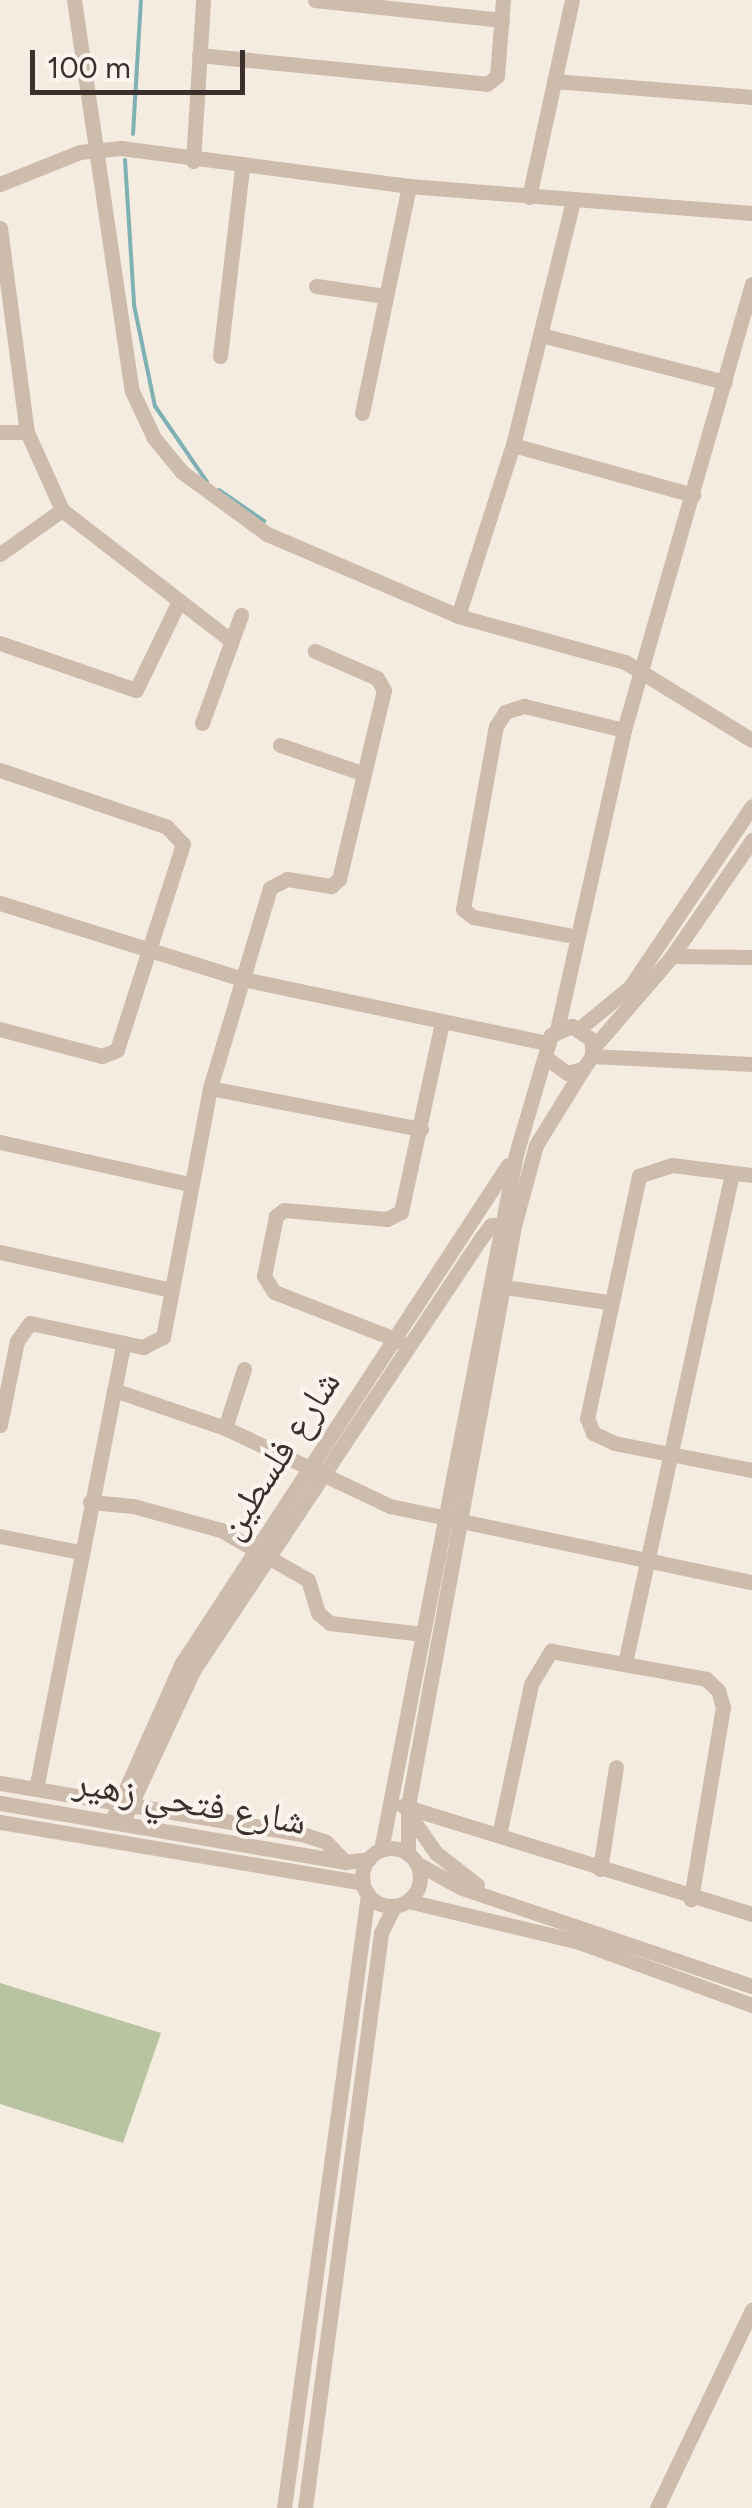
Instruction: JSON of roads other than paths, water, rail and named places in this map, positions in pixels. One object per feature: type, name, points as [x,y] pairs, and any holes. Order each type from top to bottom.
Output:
[{"type":"street","points":[[74,0],[132,391],[154,438],[195,484],[266,534],[458,616],[643,671],[752,740]]},
{"type":"street","points":[[193,161],[202,0]]},
{"type":"street","points":[[315,0],[502,20]]},
{"type":"street","points":[[199,55],[487,84],[497,76],[503,0]]},
{"type":"street","points":[[529,197],[572,0]]},
{"type":"street","points":[[554,80],[752,97]]},
{"type":"street","points":[[0,184],[96,148],[242,169],[408,186],[752,212]]},
{"type":"street","points":[[220,356],[242,169]]},
{"type":"street","points":[[362,412],[408,186]]},
{"type":"street","points":[[458,616],[513,444],[574,200]]},
{"type":"street","points":[[0,228],[6,325],[27,432],[62,510],[230,640]]},
{"type":"street","points":[[304,2508],[381,1933],[420,1879],[412,1859],[403,1808],[422,1634],[453,1521],[505,1287],[507,1225],[516,1154],[551,1044],[573,936],[624,730],[752,284]]},
{"type":"street","points":[[316,286],[385,296]]},
{"type":"street","points":[[541,335],[724,382]]},
{"type":"street","points":[[0,432],[27,432]]},
{"type":"street","points":[[513,444],[692,495]]},
{"type":"street","points":[[0,554],[62,510]]},
{"type":"street","points":[[0,644],[136,690],[178,603]]},
{"type":"street","points":[[202,723],[241,616]]},
{"type":"street","points":[[0,1425],[17,1342],[30,1323],[124,1345],[158,1343],[210,1088],[270,888],[287,878],[331,886],[340,879],[384,685],[315,651]]},
{"type":"street","points":[[573,936],[474,918],[463,909],[496,726],[505,712],[524,706],[624,730]]},
{"type":"street","points":[[280,745],[362,773]]},
{"type":"street","points":[[0,770],[181,836],[123,1042],[110,1055],[0,1029]]},
{"type":"street","points":[[0,902],[149,953],[243,979],[551,1044],[580,1028],[630,987],[752,806]]},
{"type":"street","points":[[284,2508],[365,1889],[375,1855],[403,1808],[453,1521],[488,1284],[536,1146],[590,1058],[672,956],[752,840]]},
{"type":"street","points":[[672,956],[752,956]]},
{"type":"street","points":[[401,1342],[274,1292],[264,1276],[276,1216],[284,1210],[386,1219],[401,1212],[442,1023]]},
{"type":"street","points":[[580,1028],[590,1058]]},
{"type":"street","points":[[551,1044],[567,1073],[590,1058],[752,1064]]},
{"type":"street","points":[[210,1088],[421,1128]]},
{"type":"street","points":[[0,1142],[189,1184]]},
{"type":"street","name":"شارع فلسطين","points":[[117,1821],[182,1663],[262,1555],[401,1342],[516,1154]]},
{"type":"street","points":[[752,1175],[672,1165],[645,1169],[628,1206],[589,1426],[599,1438],[752,1470]]},
{"type":"street","points":[[625,1663],[732,1173]]},
{"type":"street","name":"شارع فلسطين","points":[[401,1342],[490,1226],[507,1225]]},
{"type":"street","points":[[0,1252],[170,1290]]},
{"type":"street","points":[[488,1284],[608,1302]]},
{"type":"street","points":[[36,1789],[79,1552],[124,1345]]},
{"type":"street","points":[[225,1428],[244,1369]]},
{"type":"street","points":[[114,1390],[225,1428],[376,1501],[453,1521],[752,1582]]},
{"type":"street","points":[[90,1502],[204,1523],[308,1580],[326,1621],[422,1634]]},
{"type":"street","points":[[0,1536],[79,1552]]},
{"type":"street","points":[[499,1835],[531,1684],[543,1657],[562,1649],[688,1674],[718,1690],[723,1707],[691,1899]]},
{"type":"street","points":[[600,1868],[616,1767]]},
{"type":"street","points":[[0,1784],[319,1838],[345,1862]]},
{"type":"street","name":"شارع فتحي زهير","points":[[0,1803],[345,1862],[375,1855],[412,1859],[436,1878],[502,1899]]},
{"type":"street","points":[[403,1808],[499,1835],[691,1899],[752,1914]]},
{"type":"street","points":[[403,1808],[458,1874],[502,1899],[752,1986]]},
{"type":"street","name":"شارع فتحي زهير","points":[[0,1822],[365,1889],[401,1903],[576,1940],[752,2006]]},
{"type":"street","points":[[657,2508],[752,2310]]},
{"type":"waterway","points":[[133,134],[141,0]]},
{"type":"waterway","points":[[125,160],[134,305],[155,406],[207,482]]},
{"type":"waterway","points":[[219,490],[264,521]]}]
